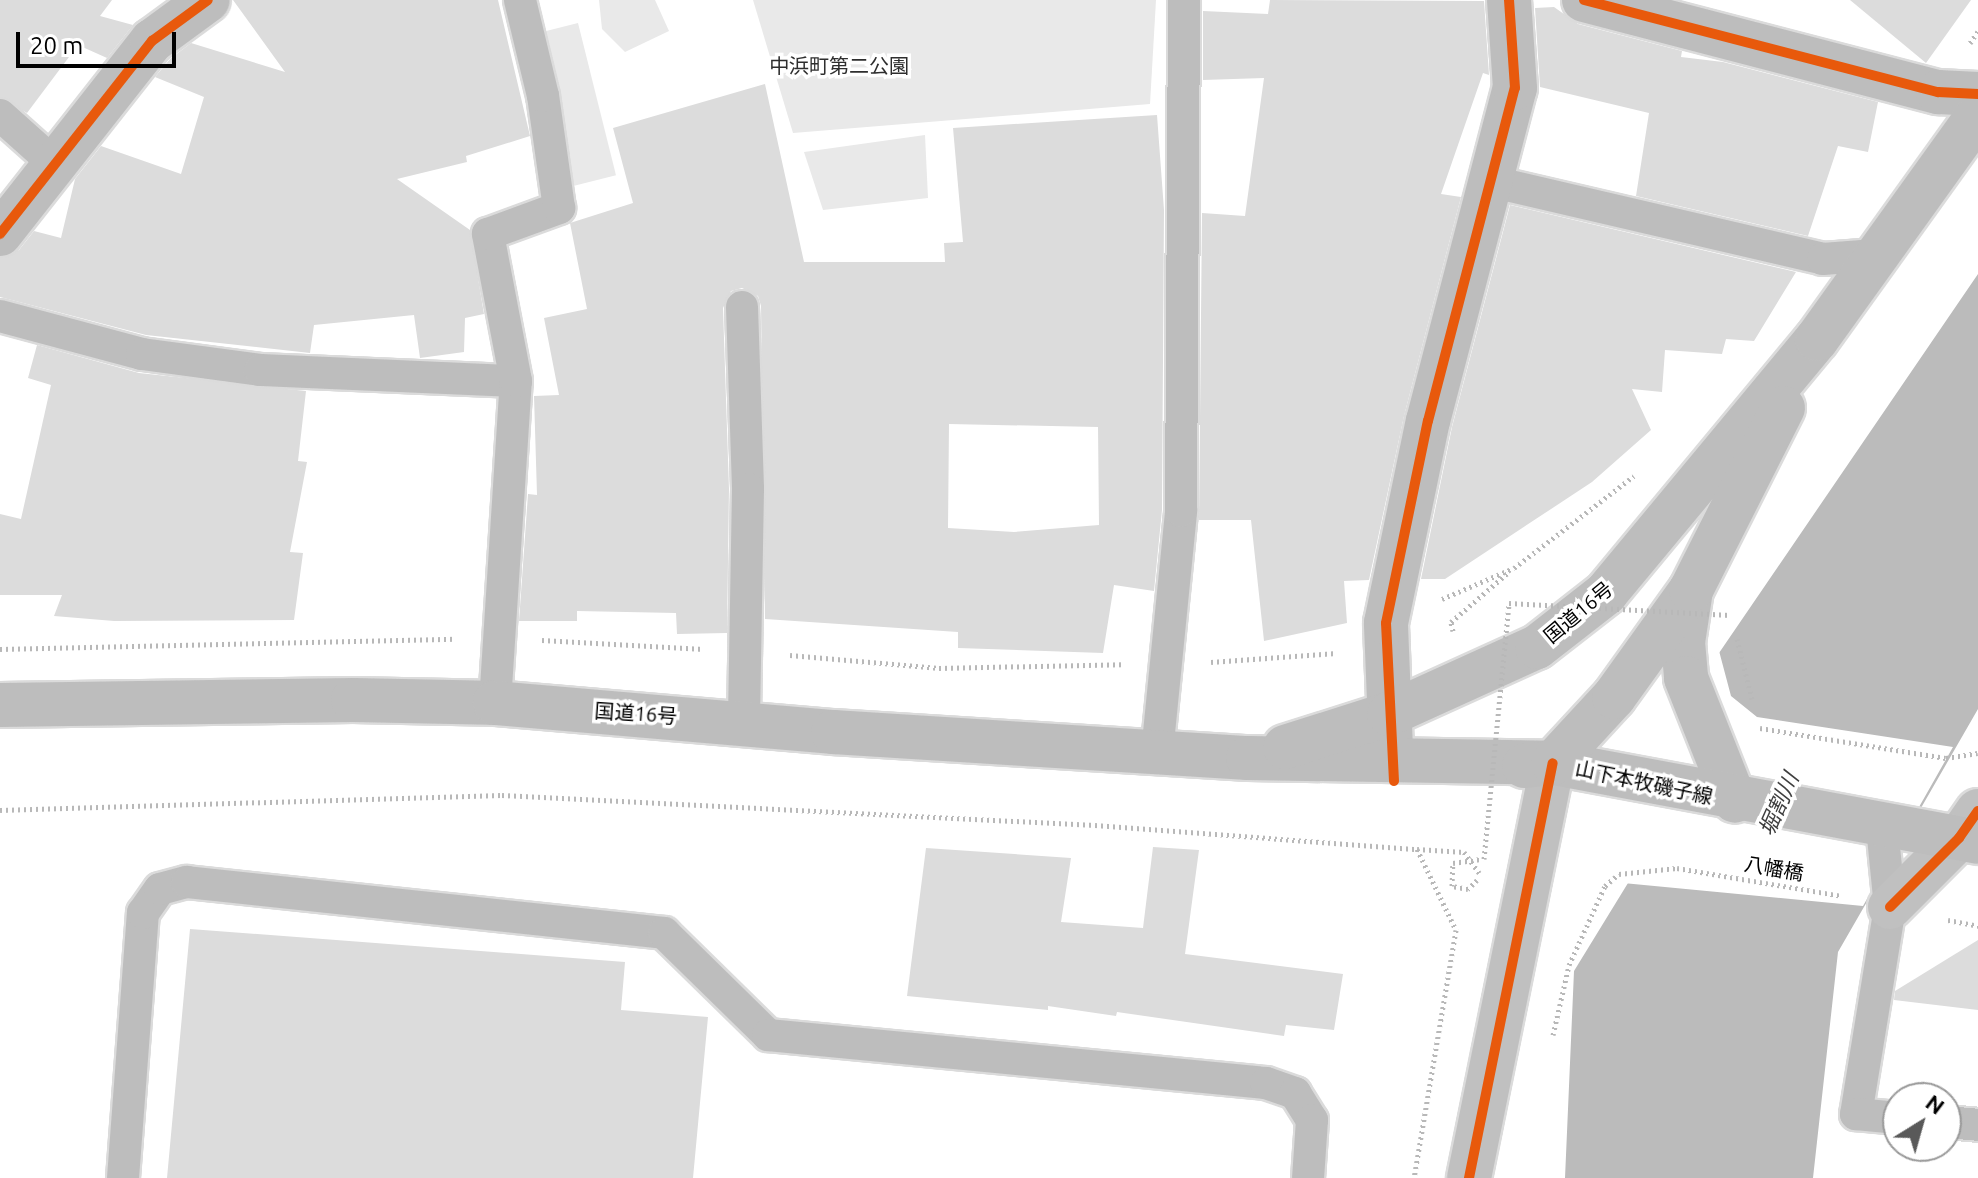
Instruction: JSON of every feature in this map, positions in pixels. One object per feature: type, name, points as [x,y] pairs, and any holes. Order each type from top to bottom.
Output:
[{"type":"main road","points":[[0,234],[152,41],[208,0]]},
{"type":"main road","points":[[1393,771],[1386,623],[1428,421],[1515,88],[1509,0]]},
{"type":"main road","points":[[1584,0],[1958,93]]},
{"type":"main road","name":"国道16号","points":[[1248,758],[1389,714],[1537,647],[1606,593],[1817,339],[1978,115]]},
{"type":"main road","name":"国道16号","points":[[7,707],[353,700],[495,703],[744,721],[833,732],[1248,758],[1393,771],[1553,763],[1614,697],[1691,590],[1817,339]]},
{"type":"main road","name":"山下本牧磯子線","points":[[1691,590],[1686,678],[1735,801]]},
{"type":"main road","name":"山下本牧磯子線","points":[[1553,763],[1735,801],[1883,866],[1972,830]]},
{"type":"street","points":[[1469,1178],[1553,763]]},
{"type":"street","points":[[1883,866],[1972,830]]},
{"type":"lane","points":[[495,703],[516,381],[488,234],[559,208],[543,96],[520,0]]},
{"type":"lane","points":[[1157,753],[1181,511],[1184,0]]},
{"type":"lane","points":[[0,115],[56,165]]},
{"type":"lane","points":[[1489,181],[1823,259],[1875,255]]},
{"type":"lane","points":[[742,307],[748,489],[744,721]]},
{"type":"lane","points":[[0,316],[142,354],[260,370],[516,381]]},
{"type":"lane","points":[[1882,1116],[1856,1114],[1883,866]]},
{"type":"lane","points":[[123,1178],[143,913],[160,889],[187,882],[664,933],[768,1035],[1266,1083],[1295,1093],[1312,1120],[1308,1178]]},
{"type":"path","points":[[1958,93],[1978,31]]},
{"type":"path","points":[[1454,635],[1451,622],[1514,568],[1644,468]]},
{"type":"path","points":[[1198,663],[1337,653],[1386,623],[1514,568]]},
{"type":"path","points":[[0,810],[502,795],[1095,825],[1464,852],[1473,864],[1481,877],[1468,889],[1452,886],[1453,863],[1468,861],[1484,859],[1509,603],[1730,615],[1753,702]]},
{"type":"path","points":[[0,649],[469,639]]},
{"type":"path","points":[[529,639],[745,651],[939,668],[1133,664]]},
{"type":"path","points":[[1757,717],[1760,728],[1946,758],[1978,753]]},
{"type":"path","points":[[1414,1178],[1456,930],[1417,849]]},
{"type":"green space","points":[[599,0],[655,0],[669,31],[625,52],[602,29]]},
{"type":"green space","name":"中浜町第二公園","points":[[753,0],[1156,0],[1150,104],[793,133]]},
{"type":"green space","points":[[578,23],[616,175],[574,186],[536,33]]},
{"type":"green space","points":[[925,135],[928,198],[823,210],[804,152]]},
{"type":"water","name":"堀割川","points":[[1978,274],[1978,709],[1838,952],[1813,1178],[1565,1178],[1574,971],[1628,883],[1719,653]]},
{"type":"pier","points":[[1718,647],[1731,696],[1757,717],[1953,747],[1863,906],[1623,883]]},
{"type":"building","points":[[0,0],[112,0],[100,16],[133,25],[107,58],[78,45],[27,113],[0,97]]},
{"type":"building","points":[[233,0],[498,0],[530,136],[466,156],[467,162],[397,179],[470,230],[484,314],[465,318],[464,352],[420,358],[414,315],[314,325],[310,353],[146,335],[0,297],[0,258],[19,250],[34,231],[61,238],[75,179],[101,146],[181,174],[204,97],[155,77],[170,59],[191,43],[285,72]]},
{"type":"building","points":[[1270,0],[1484,1],[1489,75],[1483,73],[1441,194],[1461,197],[1404,416],[1369,580],[1344,581],[1347,623],[1264,641],[1251,520],[1199,520],[1202,213],[1245,216],[1264,78],[1203,80],[1203,11],[1268,14]]},
{"type":"building","points":[[1850,0],[1971,0],[1926,63]]},
{"type":"building","points":[[1554,7],[1578,24],[1682,51],[1681,57],[1723,62],[1878,102],[1868,152],[1838,146],[1808,236],[1636,196],[1649,113],[1540,87],[1535,8]]},
{"type":"building","points":[[765,84],[804,262],[945,262],[944,243],[963,242],[953,128],[1157,115],[1164,210],[1162,510],[1154,591],[1114,585],[1103,653],[958,648],[958,632],[765,619],[761,306],[758,296],[742,288],[731,291],[723,308],[729,489],[727,633],[677,634],[676,613],[577,611],[577,621],[519,621],[528,494],[537,495],[534,396],[559,395],[544,318],[587,309],[570,223],[633,203],[613,128]],"holes":[[[949,424],[1098,427],[1099,525],[1014,532],[948,528]]]},
{"type":"building","points":[[1510,205],[1796,272],[1754,341],[1726,339],[1722,354],[1665,350],[1662,392],[1632,389],[1651,430],[1592,482],[1445,579],[1421,579],[1452,427]]},
{"type":"building","points":[[37,345],[139,373],[306,391],[298,461],[307,462],[290,552],[303,553],[294,620],[114,621],[54,616],[62,595],[0,595],[0,514],[21,519],[51,385],[28,378]]},
{"type":"building","points":[[1153,847],[1199,850],[1185,954],[1343,974],[1334,1030],[1286,1025],[1284,1036],[1117,1012],[1116,1016],[1048,1006],[1048,1010],[907,996],[926,848],[1071,858],[1061,922],[1143,928]]},
{"type":"building","points":[[190,929],[625,962],[621,1010],[708,1017],[693,1178],[167,1178]]},
{"type":"building","points":[[1978,940],[1978,1010],[1894,1000],[1895,991]]},
{"type":"cycle path","points":[[0,234],[152,41],[208,0]]},
{"type":"cycle path","points":[[1394,781],[1386,623],[1428,421],[1515,88],[1509,0]]},
{"type":"cycle path","points":[[1584,0],[1938,92],[1978,94]]},
{"type":"cycle path","points":[[1469,1178],[1553,763]]},
{"type":"cycle path","points":[[1890,907],[1959,838],[1978,811]]}]
